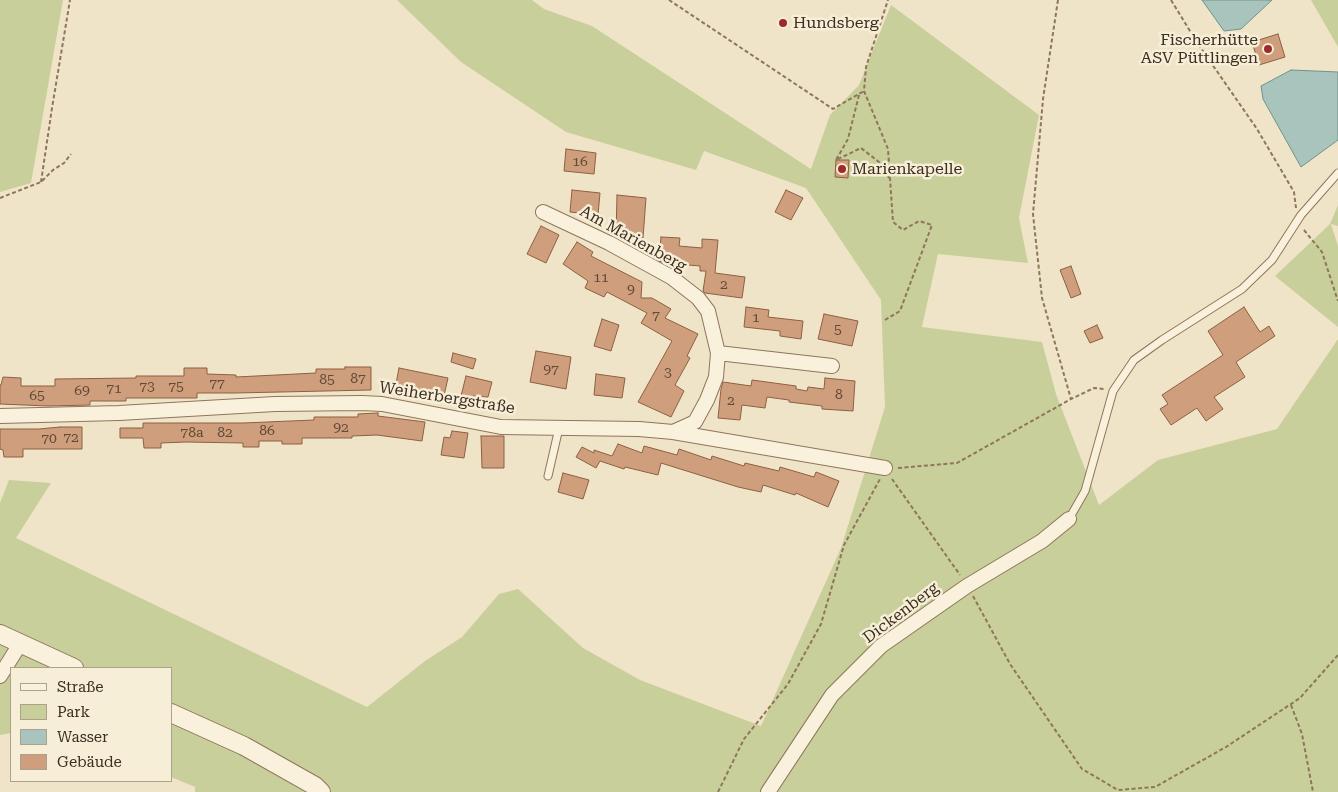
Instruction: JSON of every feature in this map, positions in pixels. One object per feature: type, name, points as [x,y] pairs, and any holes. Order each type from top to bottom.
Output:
[{"type":"street","name":"Am Marienberg","points":[[543,212],[671,277],[698,298],[708,311],[718,353],[716,377],[707,400],[695,422],[673,432]]},
{"type":"street","points":[[718,353],[832,366]]},
{"type":"street","name":"Weiherbergstraße","points":[[0,416],[120,413],[275,404],[382,404],[500,427],[639,429],[673,432],[886,468]]},
{"type":"street","name":"Dickenberg","points":[[768,792],[795,748],[832,695],[881,646],[967,586],[1042,541],[1069,519]]},
{"type":"street","points":[[0,634],[72,667]]},
{"type":"street","points":[[0,676],[20,644]]},
{"type":"street","points":[[172,713],[244,746],[315,786],[321,792]]},
{"type":"lane","points":[[1069,519],[1085,491],[1114,391],[1134,360],[1242,289],[1272,260],[1301,215],[1338,173]]},
{"type":"lane","points":[[548,476],[559,428]]},
{"type":"path","points":[[41,182],[70,0]]},
{"type":"path","points":[[669,0],[833,109],[864,91]]},
{"type":"path","points":[[886,320],[900,311],[932,225],[919,221],[903,230],[893,222],[888,149],[864,91],[866,68],[888,0]]},
{"type":"path","points":[[1058,0],[1043,99],[1033,214],[1042,298],[1070,399]]},
{"type":"path","points":[[1171,0],[1198,44],[1258,129],[1294,192],[1297,222],[1322,252],[1338,301]]},
{"type":"path","points":[[860,94],[848,139],[836,160],[861,148],[879,162],[890,180]]},
{"type":"path","points":[[0,198],[41,182],[53,170],[64,163],[71,154]]},
{"type":"path","points":[[886,468],[957,463],[1070,399],[1094,388],[1114,391]]},
{"type":"path","points":[[886,468],[899,490],[967,586],[1010,664],[1082,769],[1118,790],[1156,787],[1226,748],[1300,698],[1338,655]]},
{"type":"path","points":[[718,792],[744,739],[788,684],[821,624],[844,545],[886,468]]},
{"type":"path","points":[[1291,704],[1302,734],[1313,792]]},
{"type":"green space","points":[[0,0],[63,0],[31,183],[0,192]]},
{"type":"green space","points":[[397,0],[532,0],[544,9],[592,26],[811,169],[830,115],[859,85],[891,5],[1039,115],[1019,218],[1028,263],[938,254],[922,327],[1042,342],[1056,394],[1099,505],[1158,460],[1277,429],[1338,339],[1338,792],[195,792],[195,787],[172,777],[172,667],[10,667],[10,733],[0,735],[0,503],[9,480],[51,483],[16,538],[367,707],[425,661],[462,637],[499,594],[518,589],[583,648],[640,680],[761,726],[841,548],[885,407],[881,300],[806,188],[704,151],[696,170],[566,132],[461,62]]},
{"type":"green space","points":[[1311,0],[1338,0],[1338,47],[1315,7]]},
{"type":"green space","points":[[1338,205],[1338,226],[1331,224],[1338,246],[1338,327],[1275,276],[1330,224]]},
{"type":"water","points":[[1202,0],[1272,0],[1241,29],[1224,31]]},
{"type":"water","points":[[1291,70],[1338,72],[1338,140],[1301,167],[1263,99],[1261,86]]},
{"type":"building","name":"Fischerhütte ASV Püttlingen","points":[[1278,34],[1285,57],[1259,65],[1252,42]]},
{"type":"building","points":[[566,149],[596,153],[594,174],[564,171]]},
{"type":"building","name":"Marienkapelle","points":[[836,160],[849,160],[848,178],[835,177]]},
{"type":"building","points":[[572,190],[600,193],[598,215],[570,212]]},
{"type":"building","points":[[786,190],[803,198],[791,220],[775,212]]},
{"type":"building","points":[[617,195],[646,198],[643,238],[616,237]]},
{"type":"building","points":[[541,226],[559,235],[546,263],[527,254]]},
{"type":"building","points":[[661,237],[680,238],[679,246],[702,248],[702,239],[718,240],[715,273],[745,277],[742,298],[705,293],[703,291],[706,271],[700,271],[700,266],[659,261]]},
{"type":"building","points":[[577,242],[593,252],[591,256],[642,282],[641,298],[652,298],[671,309],[665,318],[698,334],[687,356],[690,358],[675,385],[684,391],[671,417],[638,402],[672,341],[641,323],[647,313],[607,292],[604,297],[585,288],[588,281],[563,264]]},
{"type":"building","points":[[1071,266],[1081,294],[1071,298],[1060,270]]},
{"type":"building","points":[[746,307],[769,310],[768,317],[803,321],[801,339],[780,336],[780,331],[744,327]]},
{"type":"building","points":[[1244,307],[1260,332],[1269,326],[1275,336],[1236,362],[1245,377],[1214,397],[1223,409],[1206,421],[1197,408],[1171,425],[1160,409],[1168,404],[1162,395],[1223,355],[1208,331]]},
{"type":"building","points":[[824,314],[858,321],[852,346],[818,339]]},
{"type":"building","points":[[602,319],[619,325],[611,351],[594,346]]},
{"type":"building","points":[[1097,325],[1103,338],[1090,343],[1084,331]]},
{"type":"building","points":[[536,351],[571,357],[566,389],[530,382]]},
{"type":"building","points":[[453,353],[476,359],[473,369],[451,362]]},
{"type":"building","points":[[345,367],[371,367],[371,390],[197,393],[197,398],[126,398],[126,401],[90,401],[90,405],[0,404],[0,385],[3,377],[21,378],[21,386],[55,386],[55,379],[184,376],[184,368],[207,368],[207,374],[236,375],[236,377],[316,373],[316,369],[345,369]]},
{"type":"building","points":[[399,368],[448,378],[443,400],[395,389]]},
{"type":"building","points":[[596,374],[625,378],[622,398],[594,395]]},
{"type":"building","points":[[466,376],[492,382],[488,397],[473,396],[472,399],[461,396]]},
{"type":"building","points":[[825,378],[855,381],[853,411],[822,409],[822,406],[767,397],[765,408],[742,405],[740,420],[718,418],[723,382],[751,386],[752,380],[796,386],[796,389],[807,391],[808,387],[824,389]]},
{"type":"building","points":[[378,413],[378,416],[425,422],[422,441],[377,435],[352,436],[352,438],[302,438],[302,444],[282,444],[282,441],[259,441],[259,447],[243,447],[243,443],[186,442],[161,443],[161,448],[144,448],[143,438],[120,438],[120,428],[143,428],[143,423],[243,423],[314,420],[314,417],[358,417],[358,414]]},
{"type":"building","points":[[82,427],[82,449],[23,449],[23,457],[4,457],[3,450],[0,449],[0,429]]},
{"type":"building","points":[[452,431],[468,433],[464,458],[441,455],[444,437],[450,438]]},
{"type":"building","points":[[481,436],[504,436],[504,468],[482,468]]},
{"type":"building","points":[[618,444],[642,453],[644,446],[677,455],[679,449],[711,460],[712,456],[744,466],[745,463],[779,471],[780,467],[814,477],[816,472],[839,481],[828,507],[796,493],[795,495],[763,485],[761,492],[738,487],[661,463],[658,475],[625,467],[624,469],[600,461],[596,468],[576,457],[582,447],[594,453],[594,450],[612,456]]},
{"type":"building","points":[[563,473],[589,480],[583,499],[558,492]]},
{"type":"place","name":"Hundsberg","points":[[783,23]]},
{"type":"place","name":"Fischerhütte ASV Püttlingen","points":[[1268,49]]},
{"type":"place","name":"Marienkapelle","points":[[842,169]]}]
